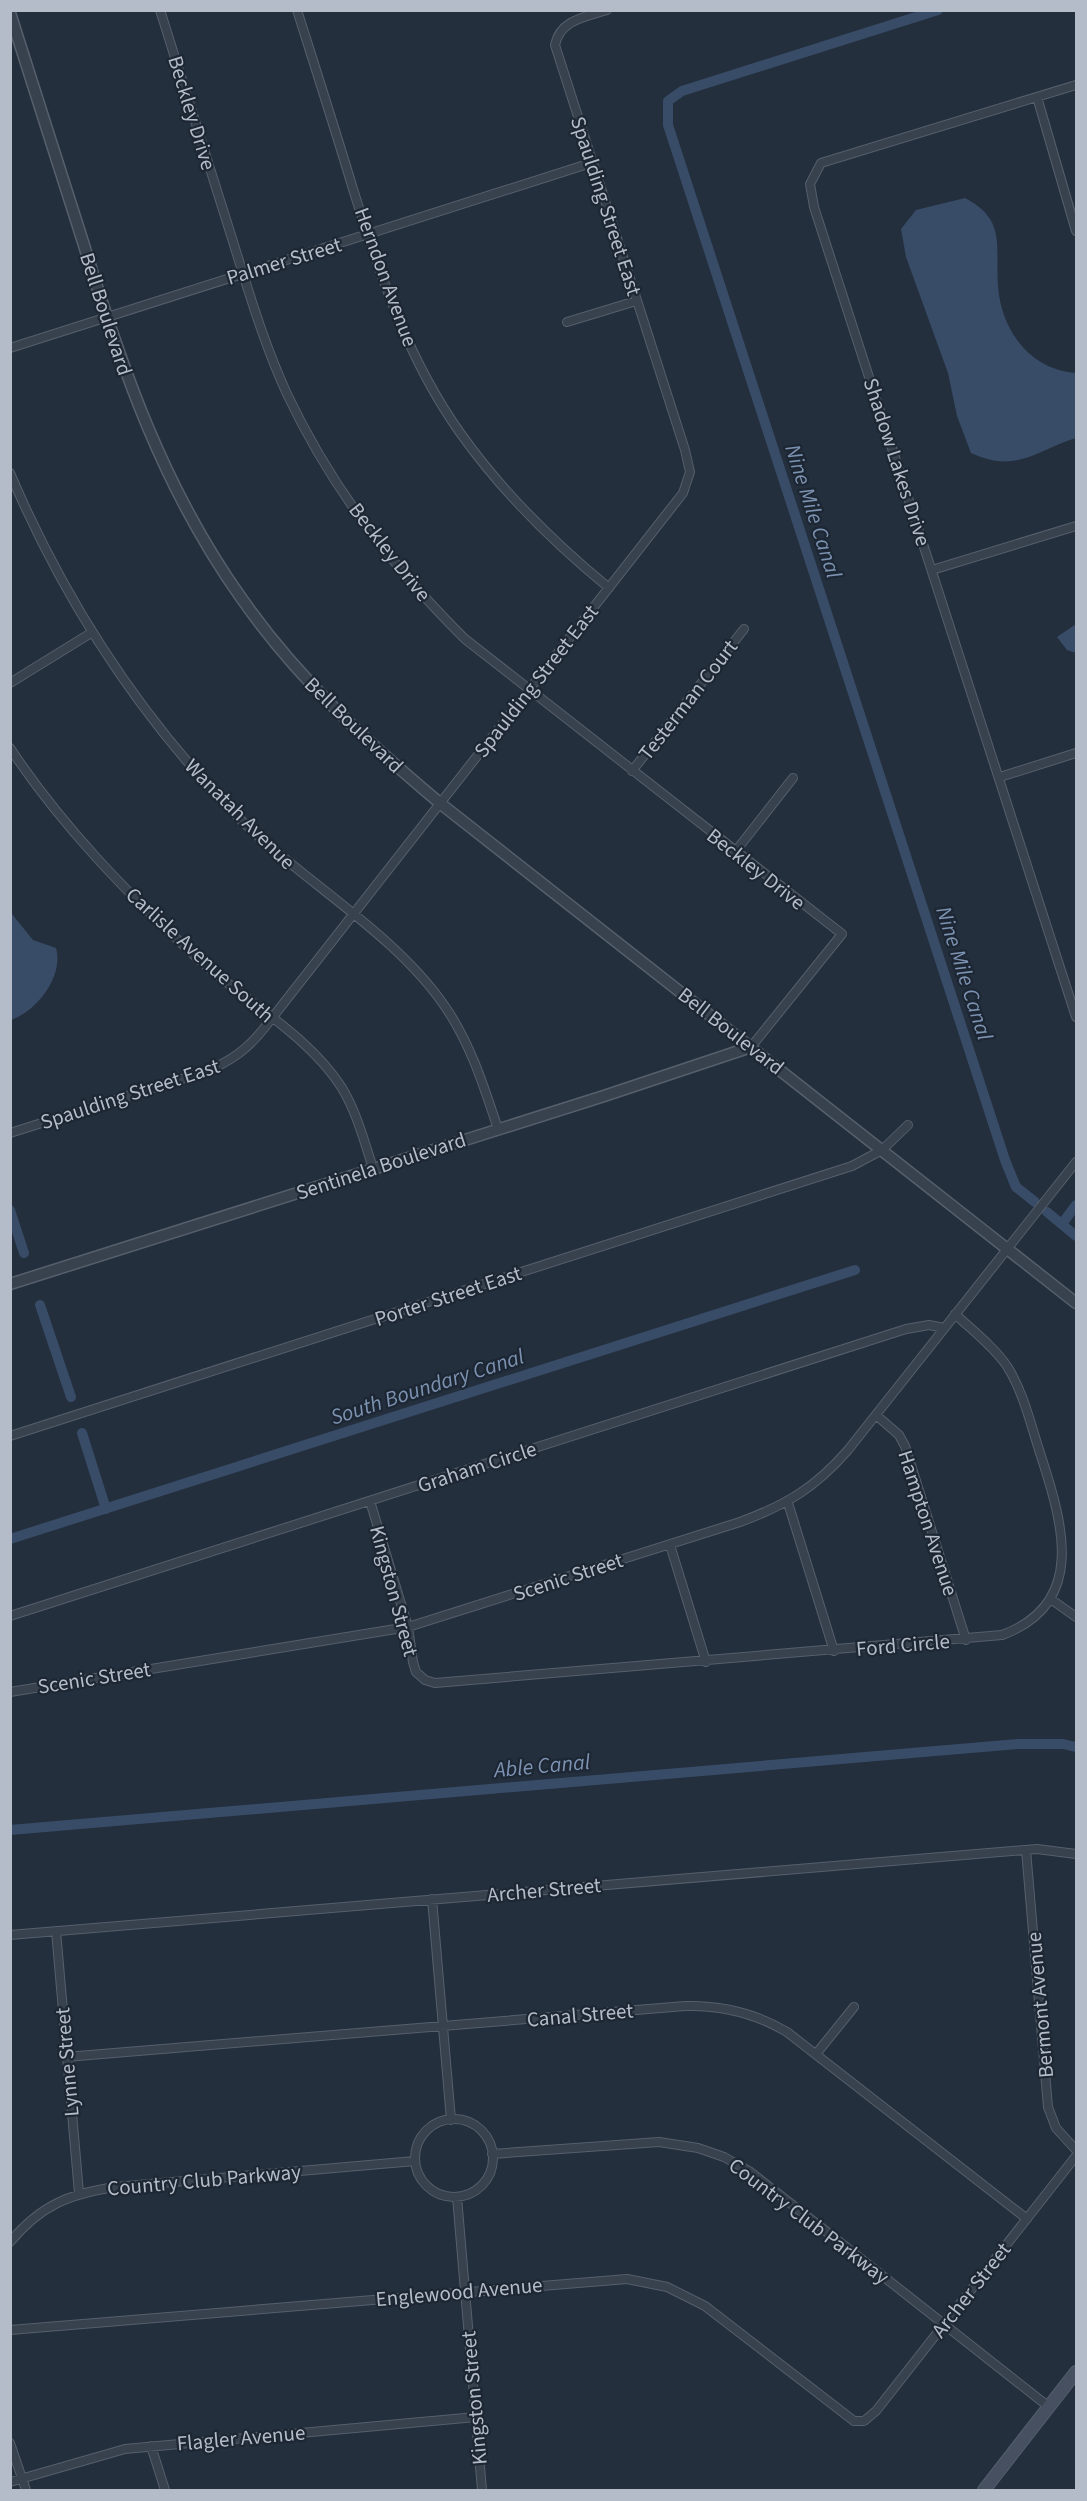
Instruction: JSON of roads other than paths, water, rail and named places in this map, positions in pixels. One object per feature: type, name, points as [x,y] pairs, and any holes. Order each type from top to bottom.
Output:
[{"type":"main road","points":[[984,2490],[1077,2372]]},
{"type":"street","name":"Beckley Drive","points":[[160,10],[269,350],[306,432],[351,506],[377,542],[432,606],[465,639],[842,934],[751,1047]]},
{"type":"street","name":"Herndon Avenue","points":[[297,10],[368,234],[402,330],[425,375],[460,433],[489,472],[524,511],[609,588]]},
{"type":"street","name":"Spaulding Street East","points":[[10,1133],[225,1064],[243,1051],[272,1019],[683,493],[690,472],[685,450],[555,45],[557,34],[573,21],[607,10]]},
{"type":"street","name":"Bell Boulevard","points":[[10,13],[132,394],[170,479],[208,548],[241,598],[294,666],[327,703],[382,755],[441,804],[1077,1303]]},
{"type":"street","name":"Shadow Lakes Drive","points":[[1077,85],[820,164],[810,184],[814,207],[1077,1017]]},
{"type":"street","points":[[1037,97],[1077,231]]},
{"type":"street","name":"Palmer Street","points":[[10,348],[591,163]]},
{"type":"street","points":[[567,322],[636,301]]},
{"type":"street","name":"Wanatah Avenue","points":[[10,473],[46,552],[91,633],[162,732],[210,788],[266,844],[353,915],[415,970],[446,1007],[470,1051],[498,1129]]},
{"type":"street","points":[[932,570],[1077,526]]},
{"type":"street","name":"Testerman Court","points":[[632,771],[744,629]]},
{"type":"street","points":[[10,683],[91,633]]},
{"type":"street","name":"Carlisle Avenue South","points":[[10,748],[80,838],[120,883],[207,967],[317,1057],[341,1087],[354,1113],[373,1168]]},
{"type":"street","points":[[1000,777],[1077,753]]},
{"type":"street","points":[[735,852],[793,778]]},
{"type":"street","name":"Sentinela Boulevard","points":[[10,1284],[604,1096],[751,1047]]},
{"type":"street","name":"Porter Street East","points":[[10,1436],[852,1166],[882,1150],[908,1125]]},
{"type":"street","points":[[1008,1249],[1077,1162]]},
{"type":"street","name":"Scenic Street","points":[[10,1692],[408,1627],[670,1545],[740,1522],[788,1503],[833,1467],[1008,1249]]},
{"type":"street","name":"Ford Circle","points":[[423,1678],[435,1683],[966,1640],[1002,1635],[1023,1627],[1044,1611],[1052,1600],[1065,1562],[1065,1534],[1023,1399],[1012,1376],[997,1353],[955,1314]]},
{"type":"street","name":"Graham Circle","points":[[10,1616],[906,1329],[929,1325],[944,1328]]},
{"type":"street","name":"Hampton Avenue","points":[[876,1415],[899,1435],[905,1446],[966,1640]]},
{"type":"street","name":"Kingston Street","points":[[370,1501],[408,1627],[412,1662],[423,1678]]},
{"type":"street","points":[[788,1503],[834,1651]]},
{"type":"street","points":[[670,1545],[706,1662]]},
{"type":"street","points":[[1052,1600],[1077,1617]]},
{"type":"street","name":"Archer Street","points":[[10,1935],[1026,1850],[1050,1849],[1077,1854]]},
{"type":"street","name":"Bermont Avenue","points":[[1026,1850],[1048,2108],[1056,2128],[1077,2150]]},
{"type":"street","points":[[432,1899],[451,2120]]},
{"type":"street","name":"Lynne Street","points":[[56,1931],[79,2193]]},
{"type":"street","name":"Canal Street","points":[[66,2057],[685,2006],[718,2007],[752,2015],[776,2025],[1027,2219]]},
{"type":"street","points":[[816,2054],[854,2007]]},
{"type":"street","points":[[451,2120],[474,2125],[489,2142],[492,2154],[490,2172],[480,2187],[457,2197],[445,2196],[429,2187],[417,2173],[416,2149],[429,2128],[451,2120]]},
{"type":"street","name":"Country Club Parkway","points":[[492,2154],[659,2142],[711,2152],[749,2171],[1049,2407]]},
{"type":"street","name":"Archer Street","points":[[864,2421],[876,2411],[1077,2156]]},
{"type":"street","name":"Country Club Parkway","points":[[10,2242],[41,2212],[79,2193],[115,2187],[415,2161]]},
{"type":"street","name":"Kingston Street","points":[[457,2197],[482,2490]]},
{"type":"street","name":"Englewood Avenue","points":[[10,2330],[617,2279],[667,2287],[705,2306],[854,2421],[864,2421]]},
{"type":"street","name":"Flagler Avenue","points":[[10,2482],[93,2456],[151,2445],[476,2417]]},
{"type":"street","points":[[10,2443],[26,2490]]},
{"type":"street","points":[[151,2445],[165,2490]]},
{"type":"water","points":[[965,198],[978,206],[993,225],[997,246],[1000,302],[1012,332],[1032,356],[1060,370],[1076,373],[1076,438],[1013,461],[987,459],[971,453],[957,416],[948,373],[906,257],[901,229],[916,210]]},
{"type":"water","points":[[1076,624],[1076,653],[1067,650],[1057,637]]},
{"type":"water","points":[[11,913],[33,940],[56,948],[57,959],[52,981],[39,1001],[11,1020]]},
{"type":"waterway","name":"Nine Mile Canal","points":[[938,10],[682,91],[668,101],[668,125],[1005,1160],[1016,1187],[1035,1202]]},
{"type":"waterway","name":"South Boundary Canal","points":[[1062,1224],[1076,1205]]},
{"type":"waterway","points":[[10,1210],[24,1253]]},
{"type":"waterway","name":"South Boundary Canal","points":[[1047,1212],[1076,1236]]},
{"type":"waterway","name":"South Boundary Canal","points":[[10,1539],[855,1270]]},
{"type":"waterway","points":[[40,1305],[71,1397]]},
{"type":"waterway","points":[[82,1433],[106,1509]]},
{"type":"waterway","name":"Able Canal","points":[[10,1830],[1018,1744],[1063,1744],[1076,1747]]}]
